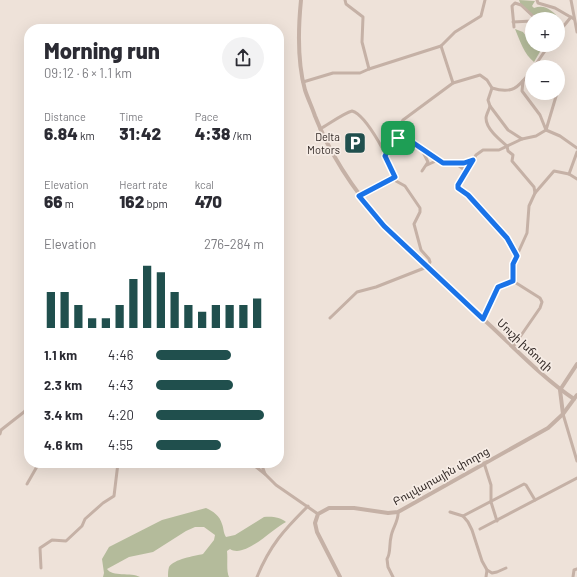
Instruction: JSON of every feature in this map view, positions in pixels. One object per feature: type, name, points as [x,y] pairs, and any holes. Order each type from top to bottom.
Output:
[{"type":"street","name":"Մուշի խճուղի","points":[[302,0],[298,43],[305,91],[320,129],[331,151],[359,196],[384,226],[427,267],[560,390],[574,399]]},
{"type":"street","points":[[344,0],[346,4],[363,17],[362,42],[369,69]]},
{"type":"street","points":[[304,82],[333,73],[360,73],[441,46],[455,32],[481,16],[485,0]]},
{"type":"street","points":[[537,0],[538,3],[555,8],[574,19]]},
{"type":"street","points":[[571,0],[577,32]]},
{"type":"street","points":[[514,27],[512,6],[515,3],[521,5],[528,12]]},
{"type":"street","points":[[565,24],[571,17]]},
{"type":"street","points":[[513,22],[525,20]]},
{"type":"street","points":[[441,46],[453,83]]},
{"type":"street","points":[[385,156],[403,120],[453,83],[480,75],[487,80],[492,88],[503,92],[512,90],[524,80]]},
{"type":"street","points":[[524,80],[522,91],[540,115],[546,130],[560,136],[577,148]]},
{"type":"street","points":[[492,88],[488,100],[490,106],[508,130],[522,139]]},
{"type":"street","points":[[517,256],[507,238],[468,195],[458,188],[458,185],[473,160],[483,150],[499,150],[522,139],[536,136],[546,130],[555,100]]},
{"type":"street","points":[[490,106],[486,119],[489,126],[499,140],[507,146],[508,151],[513,155],[512,161],[534,187],[535,193]]},
{"type":"street","points":[[320,129],[336,121],[352,110],[356,112],[371,130],[396,181],[405,186],[420,208],[420,212],[414,224],[421,250],[430,262],[427,267],[376,287],[357,292],[330,318]]},
{"type":"street","points":[[396,134],[402,140],[412,142],[443,163],[464,163],[473,160]]},
{"type":"street","points":[[422,150],[428,159],[427,165]]},
{"type":"street","points":[[568,174],[577,152]]},
{"type":"street","points":[[422,171],[427,165],[439,160]]},
{"type":"street","points":[[455,163],[466,171]]},
{"type":"street","points":[[513,281],[513,264],[528,233],[529,206],[535,193],[554,171],[568,174],[577,179]]},
{"type":"street","points":[[359,196],[395,177]]},
{"type":"street","points":[[483,319],[498,287],[513,281]]},
{"type":"street","points":[[513,281],[540,298],[542,302],[540,308],[513,347]]},
{"type":"street","points":[[577,364],[560,390],[563,414],[577,461]]},
{"type":"street","name":"Բուլվարային փողոց","points":[[318,514],[329,508],[354,508],[388,513],[398,512],[484,462],[548,428],[563,414],[577,395]]},
{"type":"street","points":[[0,434],[1,430],[24,412]]},
{"type":"street","points":[[484,462],[491,485],[491,502],[497,520]]},
{"type":"street","points":[[27,484],[36,468]]},
{"type":"street","points":[[41,568],[40,548],[52,540],[66,541],[82,526],[85,519],[103,503],[114,496],[117,468]]},
{"type":"street","points":[[257,468],[276,485],[318,514],[315,523],[316,532],[340,577]]},
{"type":"street","points":[[262,468],[265,474]]},
{"type":"street","points":[[480,529],[577,478]]},
{"type":"street","points":[[463,516],[524,484],[535,500]]},
{"type":"street","points":[[257,577],[277,538],[308,506]]},
{"type":"street","points":[[393,577],[386,559],[389,556],[391,536],[399,516],[398,512]]},
{"type":"street","points":[[450,512],[463,516],[468,522],[487,570],[492,573],[506,568]]},
{"type":"street","points":[[573,577],[574,570],[577,569]]},
{"type":"street","points":[[486,577],[487,570]]},
{"type":"green space","points":[[519,0],[535,1],[532,6],[534,8],[542,7],[552,12],[530,12],[521,5]]},
{"type":"green space","points":[[515,29],[523,32],[525,35],[525,51]]},
{"type":"green space","points":[[526,52],[540,52],[535,60],[531,59]]},
{"type":"green space","points":[[206,508],[218,516],[226,537],[235,535],[264,517],[276,517],[286,522],[259,542],[243,550],[236,551],[230,549],[227,551],[229,577],[168,577],[169,567],[172,564],[184,558],[203,554],[214,540],[215,535],[204,527],[195,527],[153,552],[129,557],[107,569],[117,574],[140,577],[103,577],[104,573],[102,559],[109,547],[162,520]]},
{"type":"place","name":"Delta Motors","points":[[355,143]]},
{"type":"route","points":[[396,134],[398,138],[412,142],[443,163],[464,163],[473,160],[458,185],[458,188],[479,206],[507,238],[517,256],[513,264],[513,281],[498,287],[483,319],[384,226],[359,196],[371,188],[395,177],[385,156],[396,134]]}]
